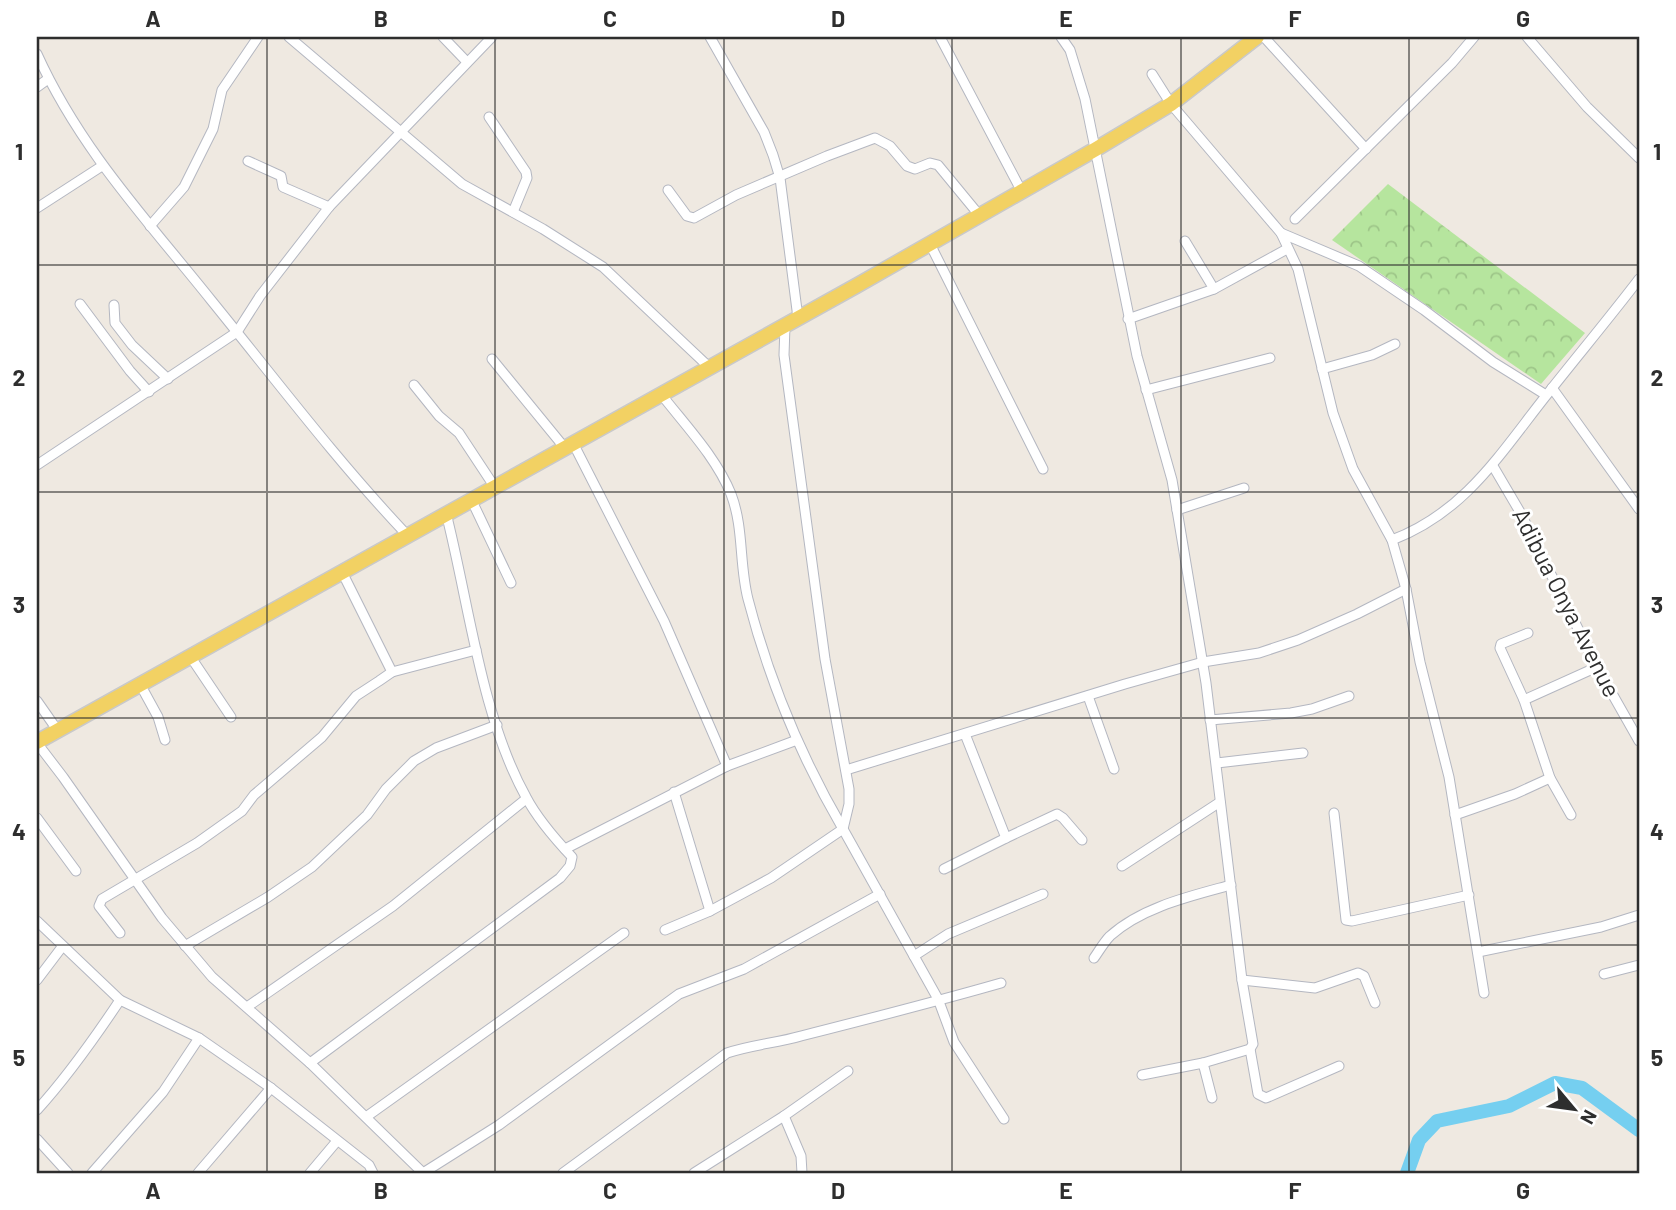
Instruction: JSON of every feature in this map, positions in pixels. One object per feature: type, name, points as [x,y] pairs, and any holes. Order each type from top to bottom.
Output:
[{"type":"main road","points":[[37,743],[981,216],[1171,104],[1257,37]]},
{"type":"street","points":[[150,226],[184,187],[213,128],[222,90],[258,37]]},
{"type":"street","points":[[289,37],[462,184],[574,247],[603,267],[709,367]]},
{"type":"street","points":[[443,37],[467,62]]},
{"type":"street","points":[[37,465],[237,332],[260,296],[329,207],[492,37]]},
{"type":"street","points":[[710,37],[764,132],[780,178],[798,318]]},
{"type":"street","points":[[940,37],[1022,192]]},
{"type":"street","points":[[1061,37],[1070,50],[1085,99],[1128,319],[1172,480],[1203,662],[1242,980],[1253,1044],[1250,1049],[1258,1094],[1266,1098],[1339,1066]]},
{"type":"street","points":[[1264,37],[1366,149]]},
{"type":"street","points":[[1295,219],[1452,63],[1474,37]]},
{"type":"street","points":[[1527,37],[1587,107],[1639,158]]},
{"type":"street","points":[[37,54],[48,79],[102,166],[316,433],[408,536]]},
{"type":"street","points":[[1152,74],[1171,104],[1282,233],[1298,269],[1333,413],[1353,469],[1392,540],[1406,589],[1420,662],[1449,777],[1484,993]]},
{"type":"street","points":[[37,87],[48,79]]},
{"type":"street","points":[[489,117],[526,172],[527,178],[513,212]]},
{"type":"street","points":[[668,190],[687,216],[694,218],[736,195],[875,138],[890,146],[907,166],[915,169],[930,163],[938,165],[981,216]]},
{"type":"street","points":[[248,161],[281,176],[283,187],[329,207]]},
{"type":"street","points":[[37,208],[102,166]]},
{"type":"street","points":[[1282,233],[1359,266],[1493,362],[1549,392],[1639,509]]},
{"type":"street","points":[[1185,241],[1214,289]]},
{"type":"street","points":[[930,244],[1043,469]]},
{"type":"street","points":[[1128,319],[1214,289],[1287,248]]},
{"type":"street","points":[[1392,540],[1437,519],[1493,466],[1639,279]]},
{"type":"street","points":[[80,304],[149,392]]},
{"type":"street","points":[[114,305],[116,323],[132,345],[168,379]]},
{"type":"street","points":[[665,930],[710,911],[771,878],[844,829],[849,804],[846,771],[823,646],[784,355],[785,326]]},
{"type":"street","points":[[1322,369],[1372,355],[1395,344]]},
{"type":"street","points":[[1146,390],[1270,358]]},
{"type":"street","points":[[492,359],[568,445],[664,621],[727,766]]},
{"type":"street","points":[[414,385],[439,416],[459,433],[494,486]]},
{"type":"street","points":[[661,394],[709,457],[730,494],[742,536],[747,596],[768,664],[797,740],[938,999],[954,1042],[1004,1119]]},
{"type":"street","name":"Adibua Onya Avenue","points":[[1493,466],[1520,512],[1597,667],[1639,741]]},
{"type":"street","points":[[1177,510],[1244,488]]},
{"type":"street","points":[[471,499],[511,583]]},
{"type":"street","points":[[310,1063],[559,878],[570,866],[572,856],[526,799],[497,726],[476,650],[446,513]]},
{"type":"street","points":[[342,572],[392,672]]},
{"type":"street","points":[[846,771],[1203,662],[1259,653],[1298,640],[1406,589]]},
{"type":"street","points":[[1528,633],[1501,644],[1500,648],[1524,700],[1550,778],[1571,815]]},
{"type":"street","points":[[120,933],[99,906],[100,902],[134,878],[197,843],[242,811],[254,794],[322,737],[356,696],[392,672],[476,650]]},
{"type":"street","points":[[190,656],[231,717]]},
{"type":"street","points":[[1524,700],[1597,667]]},
{"type":"street","points":[[141,686],[158,717],[165,740]]},
{"type":"street","points":[[1210,720],[1291,713],[1312,709],[1349,695]]},
{"type":"street","points":[[1088,696],[1114,769]]},
{"type":"street","points":[[37,701],[58,731]]},
{"type":"street","points":[[185,946],[268,897],[312,867],[367,815],[386,789],[414,761],[436,748],[497,726]]},
{"type":"street","points":[[965,734],[1006,838]]},
{"type":"street","points":[[565,849],[727,766],[797,740]]},
{"type":"street","points":[[37,743],[134,878],[212,977],[310,1063],[423,1173],[499,1125],[680,994],[744,969],[880,894]]},
{"type":"street","points":[[1217,763],[1303,753]]},
{"type":"street","points":[[1455,815],[1515,794],[1550,778]]},
{"type":"street","points":[[674,792],[710,911]]},
{"type":"street","points":[[247,1007],[382,914],[526,799]]},
{"type":"street","points":[[1122,866],[1220,802]]},
{"type":"street","points":[[1334,813],[1346,920],[1352,921],[1469,895]]},
{"type":"street","points":[[944,869],[1057,814],[1082,840]]},
{"type":"street","points":[[37,818],[76,871]]},
{"type":"street","points":[[1094,958],[1109,937],[1135,919],[1189,897],[1231,885]]},
{"type":"street","points":[[914,956],[948,934],[1043,894]]},
{"type":"street","points":[[1478,952],[1601,927],[1639,915]]},
{"type":"street","points":[[37,921],[120,1000],[199,1038],[271,1088],[369,1165],[373,1173]]},
{"type":"street","points":[[366,1117],[624,933]]},
{"type":"street","points":[[37,980],[62,947]]},
{"type":"street","points":[[1604,974],[1639,965]]},
{"type":"street","points":[[1242,980],[1315,988],[1359,973],[1364,976],[1375,1003]]},
{"type":"street","points":[[563,1173],[727,1054],[1001,983]]},
{"type":"street","points":[[37,1111],[96,1037],[120,1000]]},
{"type":"street","points":[[92,1173],[163,1092],[199,1038]]},
{"type":"street","points":[[1142,1075],[1203,1063],[1250,1049]]},
{"type":"street","points":[[1203,1063],[1212,1098]]},
{"type":"street","points":[[694,1173],[784,1116],[848,1071]]},
{"type":"street","points":[[198,1173],[271,1088]]},
{"type":"street","points":[[784,1116],[801,1156],[802,1173]]},
{"type":"street","points":[[37,1139],[68,1173]]},
{"type":"street","points":[[310,1173],[337,1141]]},
{"type":"green space","points":[[1388,184],[1585,333],[1541,384],[1332,240]]},
{"type":"waterway","points":[[1407,1173],[1419,1140],[1437,1121],[1509,1106],[1555,1083],[1582,1088],[1639,1130]]}]
